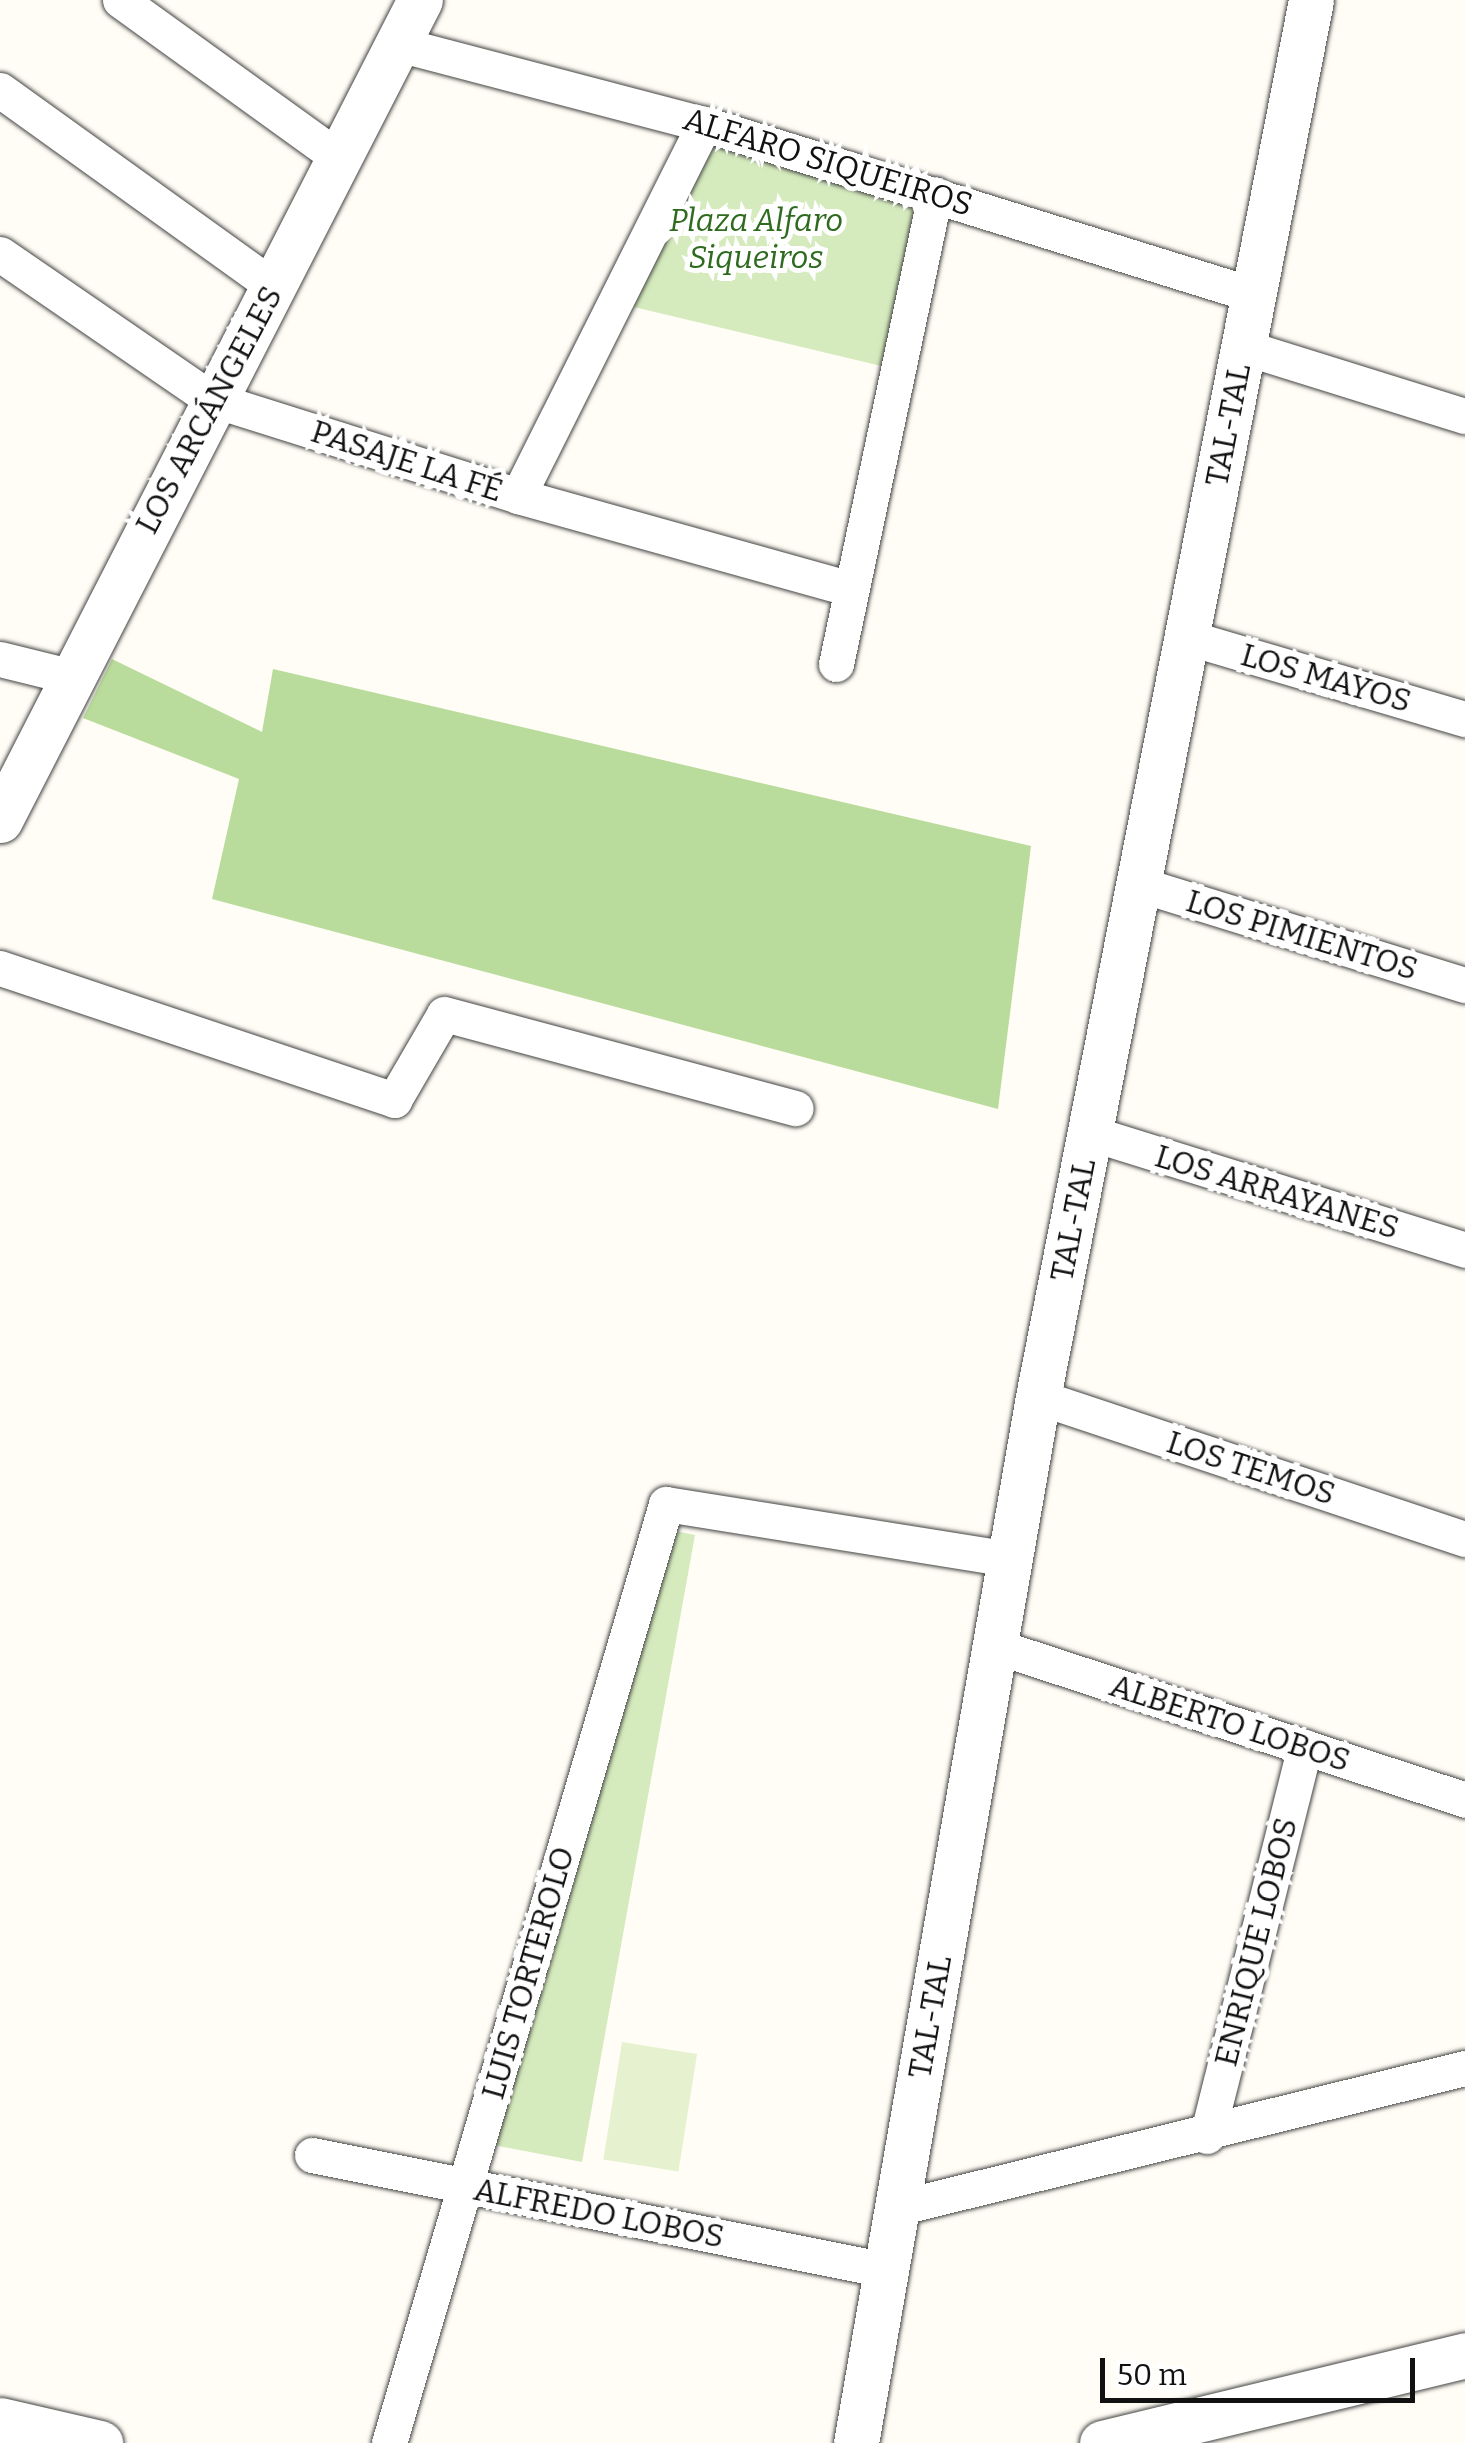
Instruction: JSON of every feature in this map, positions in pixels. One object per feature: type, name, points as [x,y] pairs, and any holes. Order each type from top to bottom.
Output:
[{"type":"street","points":[[120,0],[339,158]]},
{"type":"street","name":"TAL-TAL","points":[[856,2443],[1038,1397],[1311,0]]},
{"type":"street","name":"LOS ARCÁNGELES","points":[[0,820],[211,399],[274,287],[339,158],[406,14]]},
{"type":"street","name":"ALFARO SIQUEIROS","points":[[406,14],[704,124],[1254,296]]},
{"type":"street","points":[[0,90],[274,287]]},
{"type":"street","points":[[518,496],[704,124]]},
{"type":"street","points":[[836,664],[935,194]]},
{"type":"street","name":"PASAJE LA FÉ","points":[[0,254],[211,399],[518,496],[850,589]]},
{"type":"street","points":[[1243,348],[1465,416]]},
{"type":"street","name":"LOS MAYOS","points":[[1186,637],[1465,719]]},
{"type":"street","points":[[0,659],[73,677]]},
{"type":"street","name":"LOS PIMIENTOS","points":[[1138,884],[1465,985]]},
{"type":"street","points":[[0,968],[394,1100],[444,1014],[796,1108]]},
{"type":"street","name":"LOS ARRAYANES","points":[[1090,1133],[1465,1250]]},
{"type":"street","name":"LOS TEMOS","points":[[1038,1397],[1465,1539]]},
{"type":"street","name":"LUIS TORTEROLO","points":[[389,2443],[666,1504],[1009,1559]]},
{"type":"street","name":"ALBERTO LOBOS","points":[[994,1646],[1465,1800]]},
{"type":"street","name":"ENRIQUE LOBOS","points":[[1207,2136],[1305,1747]]},
{"type":"street","points":[[897,2208],[1207,2136],[1465,2068]]},
{"type":"street","name":"ALFREDO LOBOS","points":[[312,2155],[886,2270]]},
{"type":"street","points":[[1102,2443],[1465,2355]]},
{"type":"street","points":[[0,2420],[100,2443]]},
{"type":"green space","name":"Plaza Alfaro Siqueiros","points":[[704,124],[935,194],[894,369],[613,302]]},
{"type":"green space","points":[[112,659],[262,732],[273,669],[1031,846],[998,1109],[212,899],[239,779],[83,718]]},
{"type":"green space","points":[[675,1531],[695,1535],[582,2162],[488,2144]]},
{"type":"green space","points":[[622,2042],[697,2054],[678,2171],[603,2160]]}]
